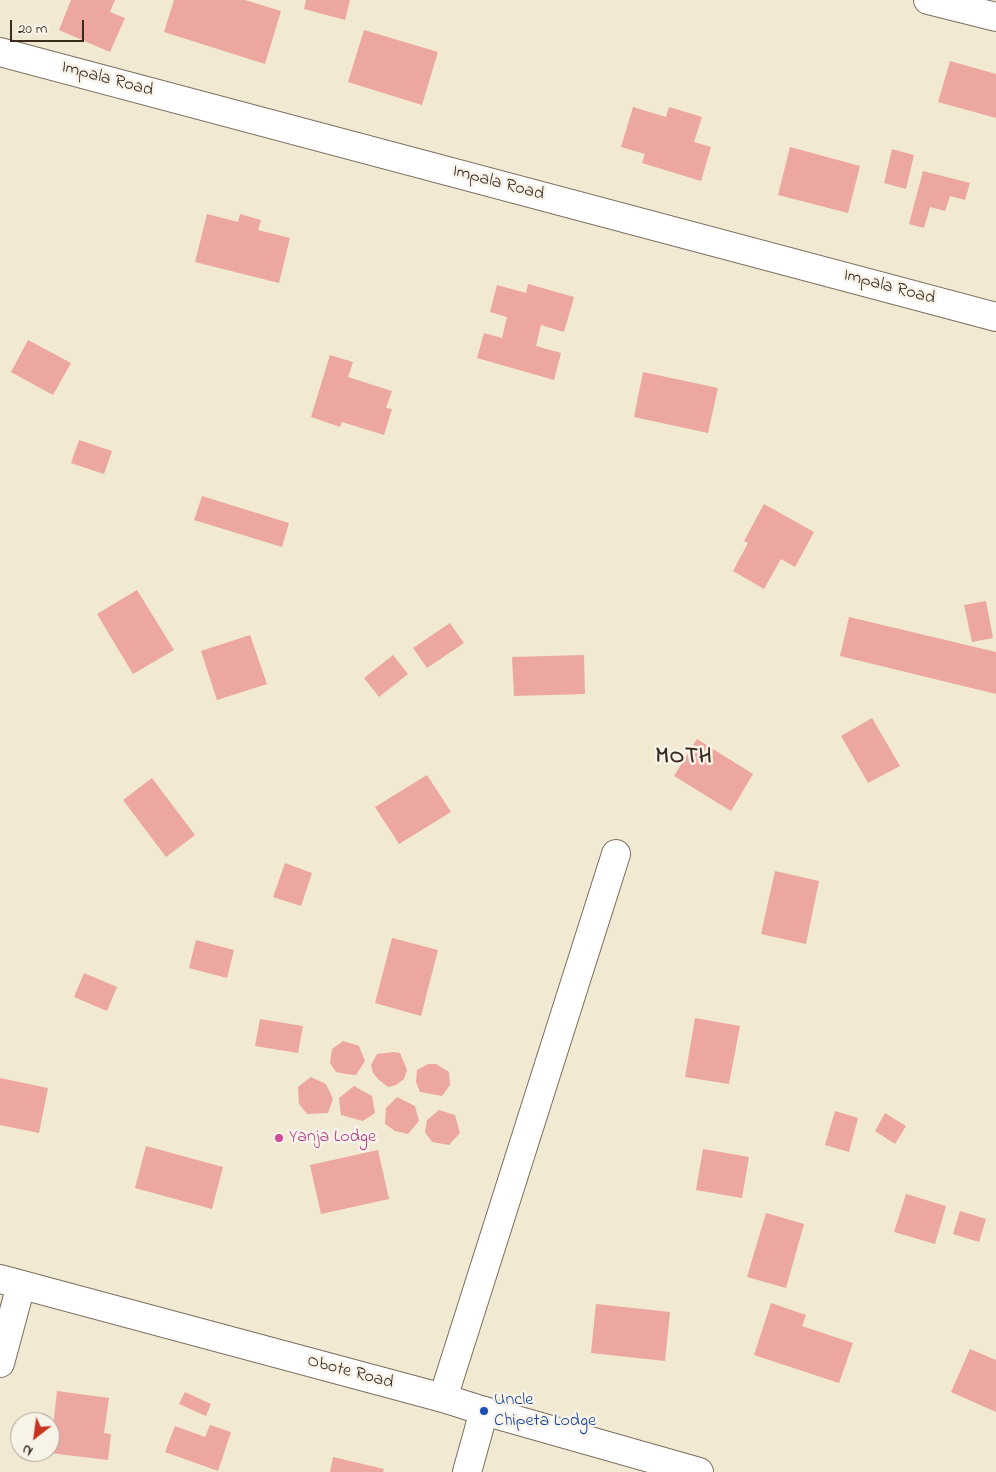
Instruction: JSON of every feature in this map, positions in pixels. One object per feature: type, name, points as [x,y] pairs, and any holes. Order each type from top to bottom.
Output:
[{"type":"street","points":[[928,0],[996,17]]},
{"type":"street","name":"Impala Road","points":[[0,52],[996,317]]},
{"type":"street","points":[[443,1398],[616,854]]},
{"type":"street","points":[[0,1363],[10,1282]]},
{"type":"street","name":"Obote Road","points":[[10,1282],[443,1398],[484,1412],[699,1472]]},
{"type":"street","points":[[468,1472],[484,1412]]},
{"type":"building","points":[[71,0],[115,0],[110,12],[125,18],[110,52],[59,30]]},
{"type":"building","points":[[174,0],[245,0],[281,11],[265,64],[164,32]]},
{"type":"building","points":[[306,0],[350,0],[345,20],[304,9]]},
{"type":"building","points":[[364,30],[438,52],[422,105],[348,82]]},
{"type":"building","points":[[950,61],[996,74],[996,118],[938,102]]},
{"type":"building","points":[[633,107],[666,117],[669,107],[702,117],[694,142],[711,147],[701,181],[642,163],[645,154],[621,147]]},
{"type":"building","points":[[790,147],[860,166],[848,213],[778,195]]},
{"type":"building","points":[[892,149],[914,155],[906,189],[884,183]]},
{"type":"building","points":[[923,171],[970,183],[965,200],[950,196],[945,211],[930,207],[924,228],[909,224]]},
{"type":"building","points":[[207,214],[238,222],[240,214],[261,220],[258,230],[290,238],[279,283],[195,262]]},
{"type":"building","points":[[528,284],[574,297],[564,332],[541,325],[536,346],[561,353],[554,380],[477,358],[484,333],[502,338],[507,317],[490,312],[497,285],[526,293]]},
{"type":"building","points":[[28,340],[71,363],[53,395],[11,372]]},
{"type":"building","points":[[330,355],[353,362],[348,377],[392,391],[386,408],[392,409],[384,435],[342,422],[340,427],[311,417]]},
{"type":"building","points":[[643,372],[718,388],[708,433],[634,417]]},
{"type":"building","points":[[79,440],[112,451],[104,474],[71,463]]},
{"type":"building","points":[[202,496],[289,523],[282,547],[194,520]]},
{"type":"building","points":[[764,504],[814,532],[795,567],[781,559],[764,589],[733,571],[748,543],[744,541]]},
{"type":"building","points":[[137,590],[174,650],[133,674],[97,614]]},
{"type":"building","points":[[986,601],[993,638],[972,642],[964,605]]},
{"type":"building","points":[[849,617],[996,652],[996,694],[840,656]]},
{"type":"building","points":[[450,623],[464,643],[427,668],[413,648]]},
{"type":"building","points":[[250,635],[267,684],[217,700],[201,651]]},
{"type":"building","points":[[393,655],[408,674],[379,697],[364,678]]},
{"type":"building","points":[[584,655],[585,694],[514,696],[512,657]]},
{"type":"building","points":[[872,718],[900,766],[868,783],[841,736]]},
{"type":"building","points":[[697,739],[753,774],[731,811],[674,776]]},
{"type":"building","points":[[427,775],[451,812],[399,844],[375,807]]},
{"type":"building","points":[[152,778],[195,835],[166,857],[123,800]]},
{"type":"building","points":[[285,863],[312,873],[301,906],[273,897]]},
{"type":"building","points":[[775,871],[819,881],[806,944],[761,934]]},
{"type":"building","points":[[392,938],[438,950],[421,1016],[375,1003]]},
{"type":"building","points":[[196,940],[234,950],[227,978],[189,968]]},
{"type":"building","points":[[84,973],[117,987],[107,1011],[74,997]]},
{"type":"building","points":[[695,1018],[740,1026],[729,1084],[685,1077]]},
{"type":"building","points":[[260,1019],[303,1026],[298,1053],[255,1046]]},
{"type":"building","points":[[343,1041],[359,1046],[365,1061],[356,1075],[336,1072],[330,1063],[332,1049]]},
{"type":"building","points":[[400,1053],[407,1070],[404,1079],[396,1085],[388,1087],[373,1073],[371,1065],[377,1054]]},
{"type":"building","points":[[428,1064],[436,1064],[449,1072],[450,1085],[442,1096],[420,1092],[416,1082],[417,1070]]},
{"type":"building","points":[[311,1077],[326,1084],[333,1099],[328,1113],[307,1114],[299,1104],[298,1087]]},
{"type":"building","points":[[0,1078],[48,1088],[39,1133],[0,1125]]},
{"type":"building","points":[[354,1086],[372,1096],[375,1113],[363,1121],[341,1115],[339,1098]]},
{"type":"building","points":[[397,1097],[415,1106],[419,1121],[408,1134],[395,1131],[385,1124],[386,1108]]},
{"type":"building","points":[[439,1110],[455,1115],[460,1133],[449,1145],[432,1142],[425,1132],[427,1120]]},
{"type":"building","points":[[835,1111],[858,1118],[849,1152],[825,1145]]},
{"type":"building","points":[[885,1113],[906,1126],[895,1144],[875,1131]]},
{"type":"building","points":[[146,1146],[223,1167],[212,1209],[135,1188]]},
{"type":"building","points":[[703,1149],[749,1157],[742,1198],[696,1190]]},
{"type":"building","points":[[378,1150],[389,1199],[321,1214],[310,1165]]},
{"type":"building","points":[[906,1194],[946,1206],[935,1244],[894,1232]]},
{"type":"building","points":[[960,1211],[986,1219],[979,1242],[953,1234]]},
{"type":"building","points":[[766,1213],[804,1224],[786,1288],[747,1277]]},
{"type":"building","points":[[771,1303],[806,1315],[802,1326],[853,1343],[839,1383],[754,1355]]},
{"type":"building","points":[[596,1304],[670,1312],[665,1361],[591,1353]]},
{"type":"building","points":[[970,1349],[996,1360],[996,1412],[951,1392]]},
{"type":"building","points":[[57,1391],[109,1398],[104,1433],[111,1434],[108,1460],[60,1454],[60,1412],[55,1412]]},
{"type":"building","points":[[185,1392],[211,1404],[206,1416],[179,1404]]},
{"type":"building","points":[[210,1425],[231,1432],[218,1471],[165,1452],[175,1426],[205,1437]]},
{"type":"building","points":[[333,1457],[384,1469],[383,1472],[330,1472]]},
{"type":"place","name":"Yanja Lodge","points":[[279,1138]]},
{"type":"place","name":"Uncle Chipeta Lodge","points":[[484,1411]]},
{"type":"district","name":"MOTH","points":[[684,758]]}]
